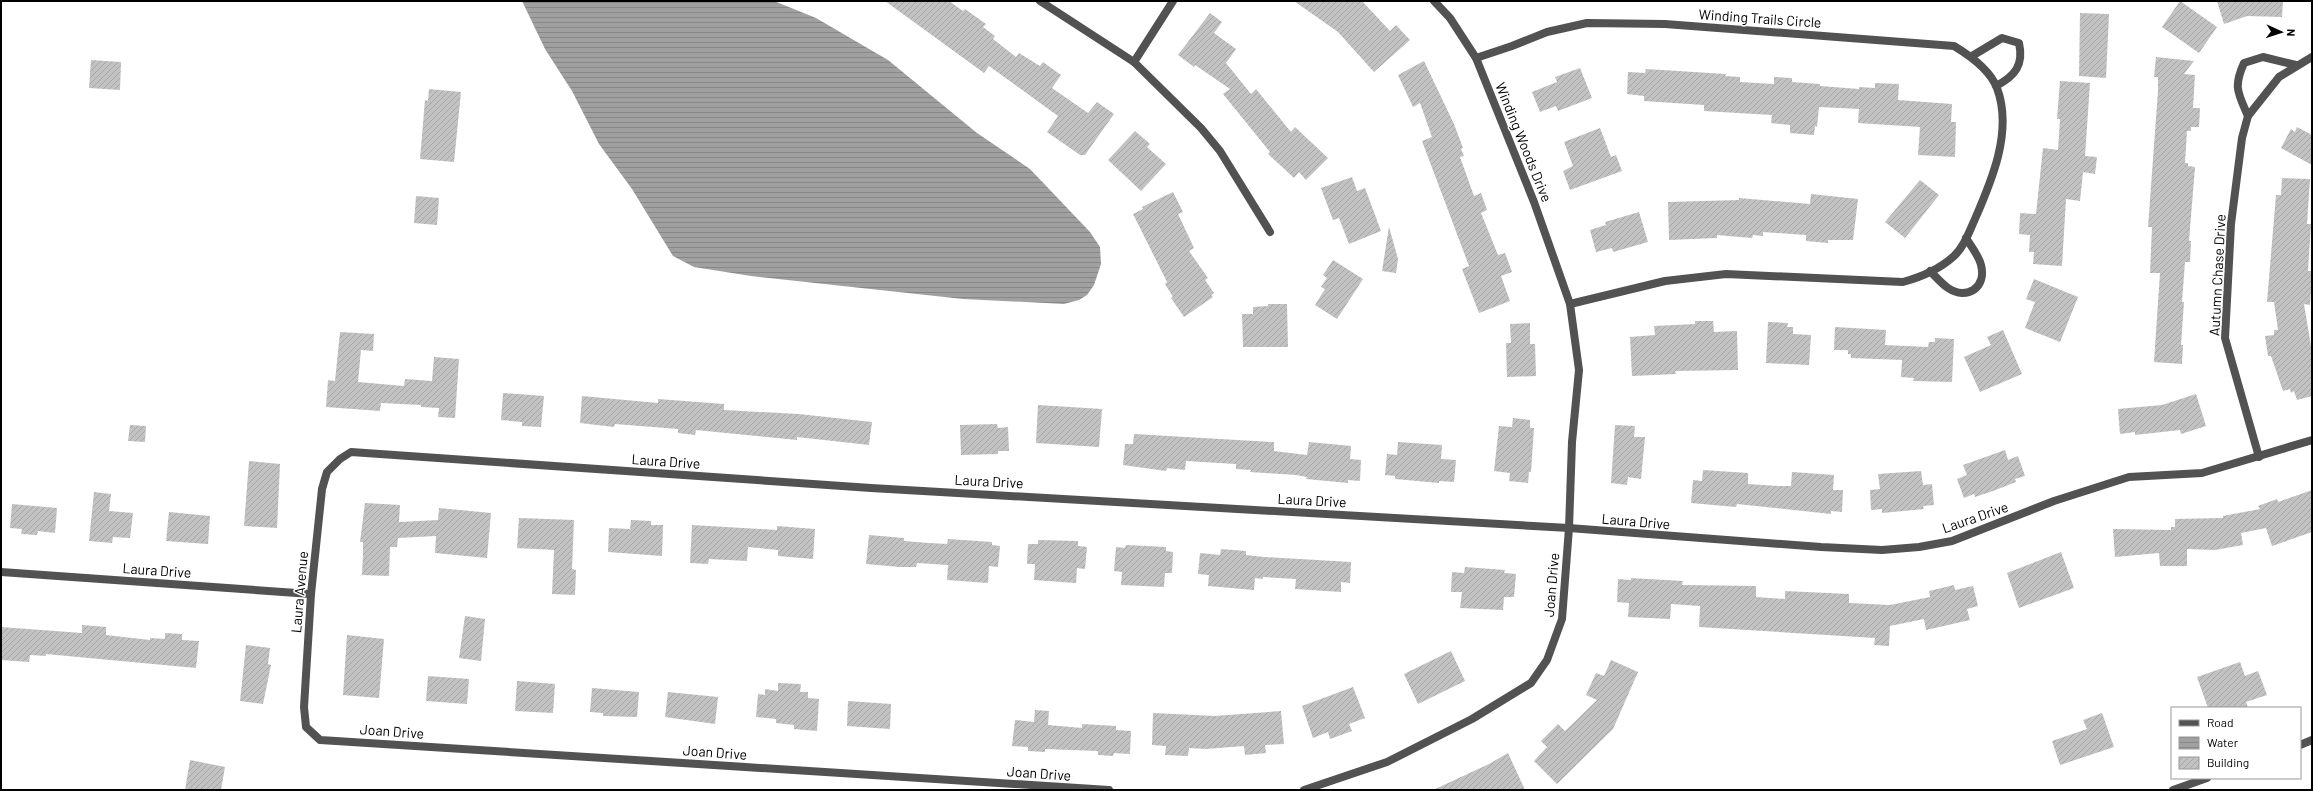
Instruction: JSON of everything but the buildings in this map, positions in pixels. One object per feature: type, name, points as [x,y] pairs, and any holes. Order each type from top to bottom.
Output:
[{"type":"street","points":[[1040,1],[1134,62],[1213,141],[1270,232]]},
{"type":"street","points":[[1134,62],[1173,1]]},
{"type":"street","name":"Winding Woods Drive","points":[[1434,1],[1450,18],[1476,58],[1534,202],[1570,304]]},
{"type":"street","name":"Winding Trails Circle","points":[[1476,58],[1547,32],[1587,23],[1665,24],[1740,31],[1846,36],[1954,46],[1972,56],[1996,86],[2001,102],[2002,128],[1999,154],[1983,200],[1966,238],[1955,256],[1938,268],[1917,278],[1902,282],[1726,274],[1664,281],[1570,304]]},
{"type":"street","points":[[1972,56],[2002,38],[2019,43],[2022,56],[2017,68],[2009,79],[1996,86]]},
{"type":"street","points":[[2248,116],[2240,98],[2236,80],[2244,63],[2263,57],[2296,65]]},
{"type":"street","name":"Autumn Chase Drive","points":[[2259,457],[2225,338],[2231,224],[2242,138],[2248,116],[2279,77],[2296,65],[2312,57]]},
{"type":"street","points":[[1930,271],[1948,288],[1956,292],[1967,294],[1978,289],[1983,277],[1981,264],[1966,238]]},
{"type":"street","name":"Joan Drive","points":[[1304,790],[1387,762],[1472,719],[1531,683],[1547,660],[1562,619],[1569,528],[1572,442],[1578,370],[1570,304]]},
{"type":"street","name":"Laura Drive","points":[[351,452],[872,488],[1569,528],[1829,548],[1882,550],[1918,547],[1952,541],[2054,501],[2129,477],[2202,472],[2259,457],[2312,440]]},
{"type":"street","name":"Laura Avenue","points":[[320,740],[306,727],[304,717],[311,594],[324,484],[327,472],[334,464],[351,452]]},
{"type":"street","name":"Laura Drive","points":[[1,572],[311,594]]},
{"type":"street","name":"Joan Drive","points":[[320,740],[1109,790]]},
{"type":"street","points":[[2301,745],[2312,740]]},
{"type":"street","points":[[2173,790],[2194,787],[2206,779]]},
{"type":"water","points":[[522,1],[774,1],[816,18],[888,60],[977,133],[1030,169],[1090,232],[1100,247],[1101,264],[1094,285],[1087,295],[1079,300],[1064,304],[963,299],[751,276],[694,267],[673,256],[632,189],[599,144],[572,91],[545,49]]}]
